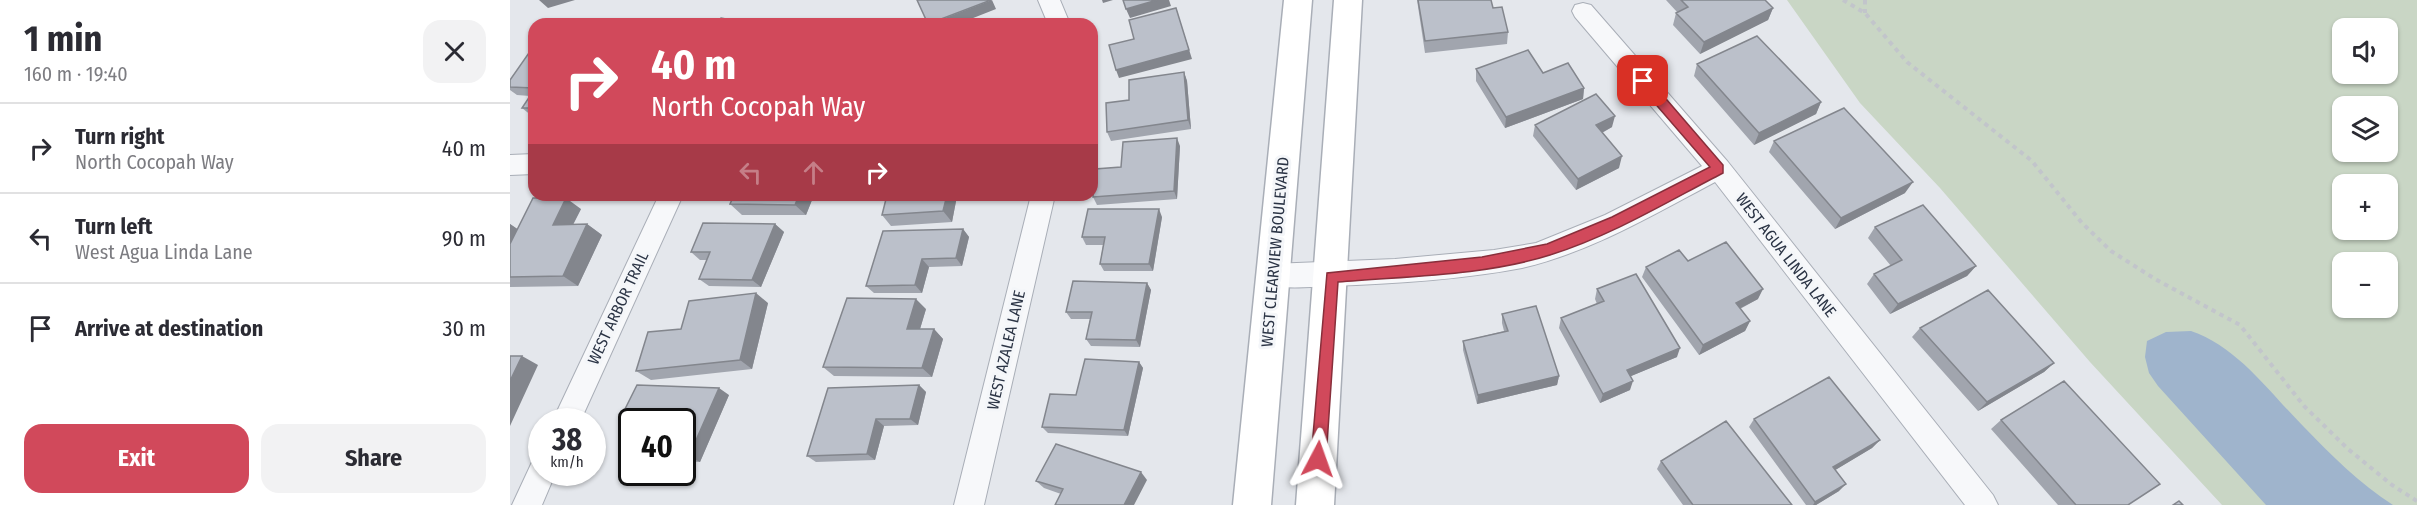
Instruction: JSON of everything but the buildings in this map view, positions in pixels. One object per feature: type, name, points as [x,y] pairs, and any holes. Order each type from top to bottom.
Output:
[{"type":"street","points":[[1049,0],[1056,18]]},
{"type":"street","name":"WEST CLEARVIEW BOULEVARD","points":[[1252,505],[1272,275],[1279,231],[1298,0]]},
{"type":"street","points":[[1315,505],[1332,277],[1348,0]]},
{"type":"street","name":"WEST AGUA LINDA LANE","points":[[1583,11],[1719,169],[1972,502]]},
{"type":"street","points":[[510,165],[528,164]]},
{"type":"street","points":[[1272,275],[1332,277],[1482,263],[1548,250],[1617,221],[1719,169]]},
{"type":"street","name":"WEST ARBOR TRAIL","points":[[572,408],[668,201]]},
{"type":"street","name":"WEST AZALEA LANE","points":[[969,505],[1042,201]]},
{"type":"street","points":[[527,505],[536,486]]},
{"type":"path","points":[[1843,0],[1865,13],[1907,62],[2031,160],[2082,223],[2111,252],[2155,279],[2240,325],[2312,413],[2348,449],[2392,485],[2417,501]]},
{"type":"path","points":[[1865,0],[1865,13]]},
{"type":"green space","points":[[1787,0],[2417,0],[2417,505],[2222,505],[2090,362],[1940,188],[1860,103]]},
{"type":"water","points":[[2191,331],[2208,338],[2238,359],[2335,458],[2369,488],[2393,505],[2266,505],[2158,386],[2149,373],[2145,357],[2147,341],[2166,332]]},
{"type":"route","points":[[1318,459],[1332,277],[1482,263],[1548,250],[1617,221],[1719,169],[1643,81]]}]
